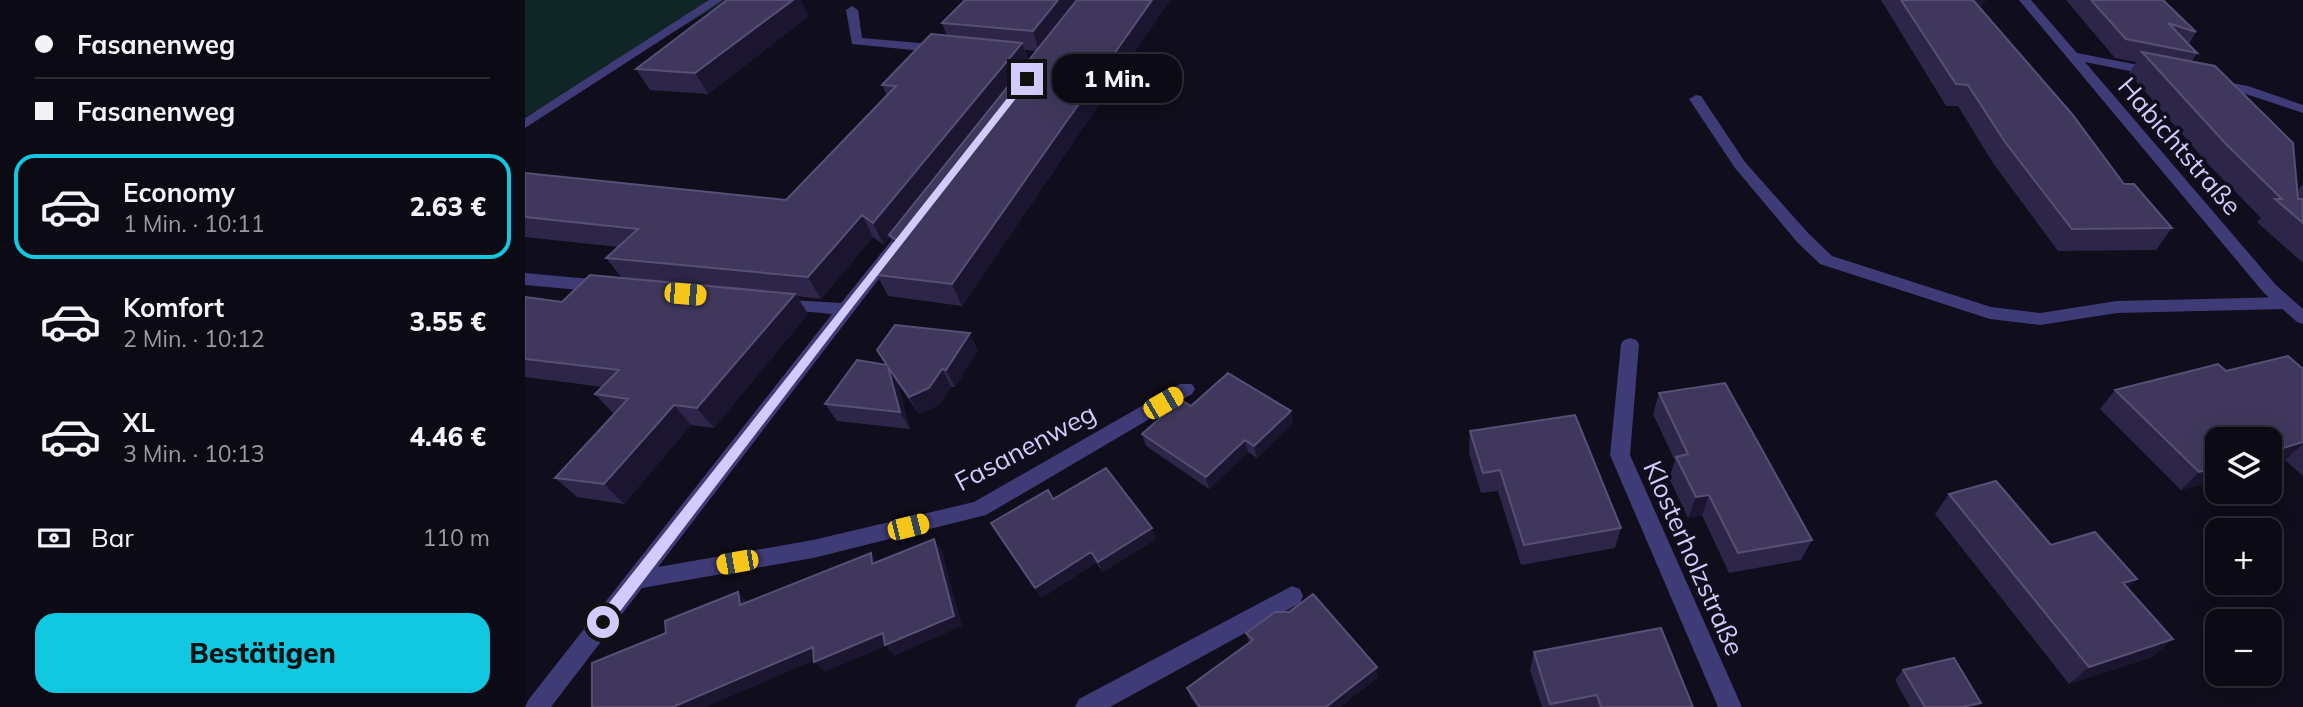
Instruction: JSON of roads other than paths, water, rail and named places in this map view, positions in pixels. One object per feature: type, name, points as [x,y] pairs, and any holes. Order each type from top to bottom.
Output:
[{"type":"street","points":[[525,124],[717,0]]},
{"type":"street","name":"Habichtstraße","points":[[2025,0],[2270,289],[2303,318]]},
{"type":"street","points":[[852,10],[856,40],[963,50]]},
{"type":"street","points":[[2071,56],[2163,74]]},
{"type":"street","points":[[2203,82],[2243,89],[2303,109]]},
{"type":"street","points":[[1696,99],[1740,165],[1803,238],[1826,260],[1990,313],[2040,319],[2117,307],[2287,303]]},
{"type":"street","points":[[537,707],[919,215]]},
{"type":"street","points":[[525,279],[622,288]]},
{"type":"street","points":[[761,301],[845,309]]},
{"type":"street","name":"Klosterholzstraße","points":[[1630,344],[1620,455],[1730,707]]},
{"type":"street","name":"Fasanenweg","points":[[636,580],[813,549],[979,509],[1186,389]]},
{"type":"street","points":[[1087,707],[1291,596]]}]
